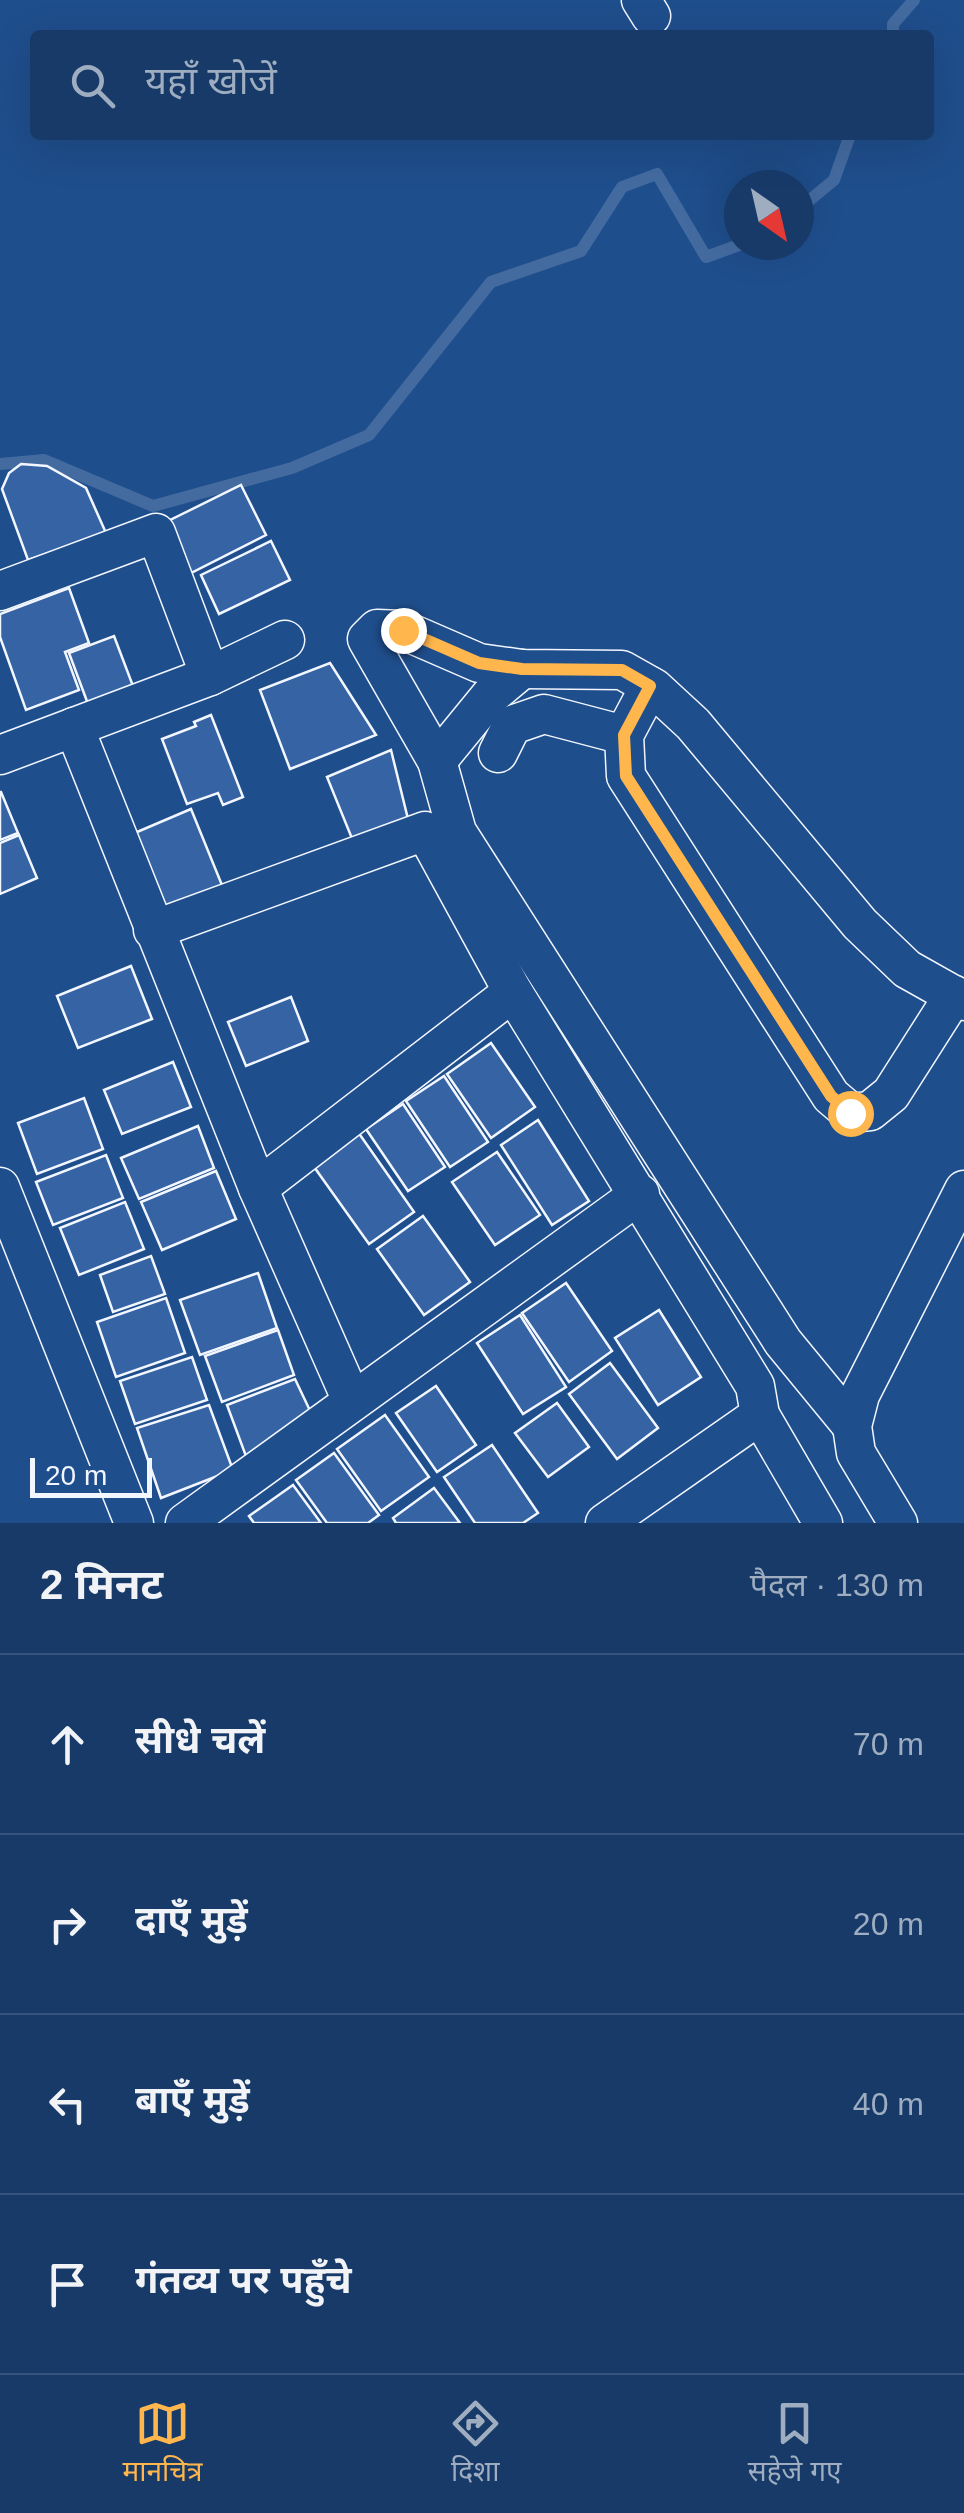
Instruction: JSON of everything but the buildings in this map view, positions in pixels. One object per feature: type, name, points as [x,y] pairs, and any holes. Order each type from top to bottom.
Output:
[{"type":"street","points":[[0,591],[156,533],[210,676]]},
{"type":"street","points":[[650,686],[624,735],[626,776],[831,1096],[850,1113],[870,1111],[891,1094],[959,998],[907,969],[860,924],[693,724],[650,686],[622,670],[522,669],[479,663],[403,630],[377,629],[367,639],[438,761],[457,832],[783,1342],[852,1426]]},
{"type":"street","points":[[0,755],[210,676],[285,640]]},
{"type":"street","points":[[438,761],[490,695],[522,669]]},
{"type":"street","points":[[498,753],[512,725],[544,714],[624,735]]},
{"type":"street","points":[[74,727],[258,1188],[352,1402]]},
{"type":"street","points":[[154,930],[425,831],[513,992],[755,1386],[760,1415],[823,1523]]},
{"type":"street","points":[[258,1188],[513,992]]},
{"type":"street","points":[[0,1187],[134,1523]]},
{"type":"street","points":[[898,1523],[856,1453],[852,1426],[860,1394],[964,1190]]},
{"type":"street","points":[[185,1523],[640,1194]]},
{"type":"street","points":[[605,1523],[760,1415]]},
{"type":"waterway","points":[[893,30],[893,24],[914,0]]},
{"type":"waterway","points":[[814,197],[834,180],[848,140]]},
{"type":"waterway","points":[[0,464],[44,460],[153,506],[292,468],[369,435],[491,282],[581,251],[622,187],[657,174],[706,257],[724,250]]},
{"type":"route","points":[[403,630],[479,663],[522,669],[622,670],[650,686],[624,735],[626,776],[831,1096],[850,1113]]}]
